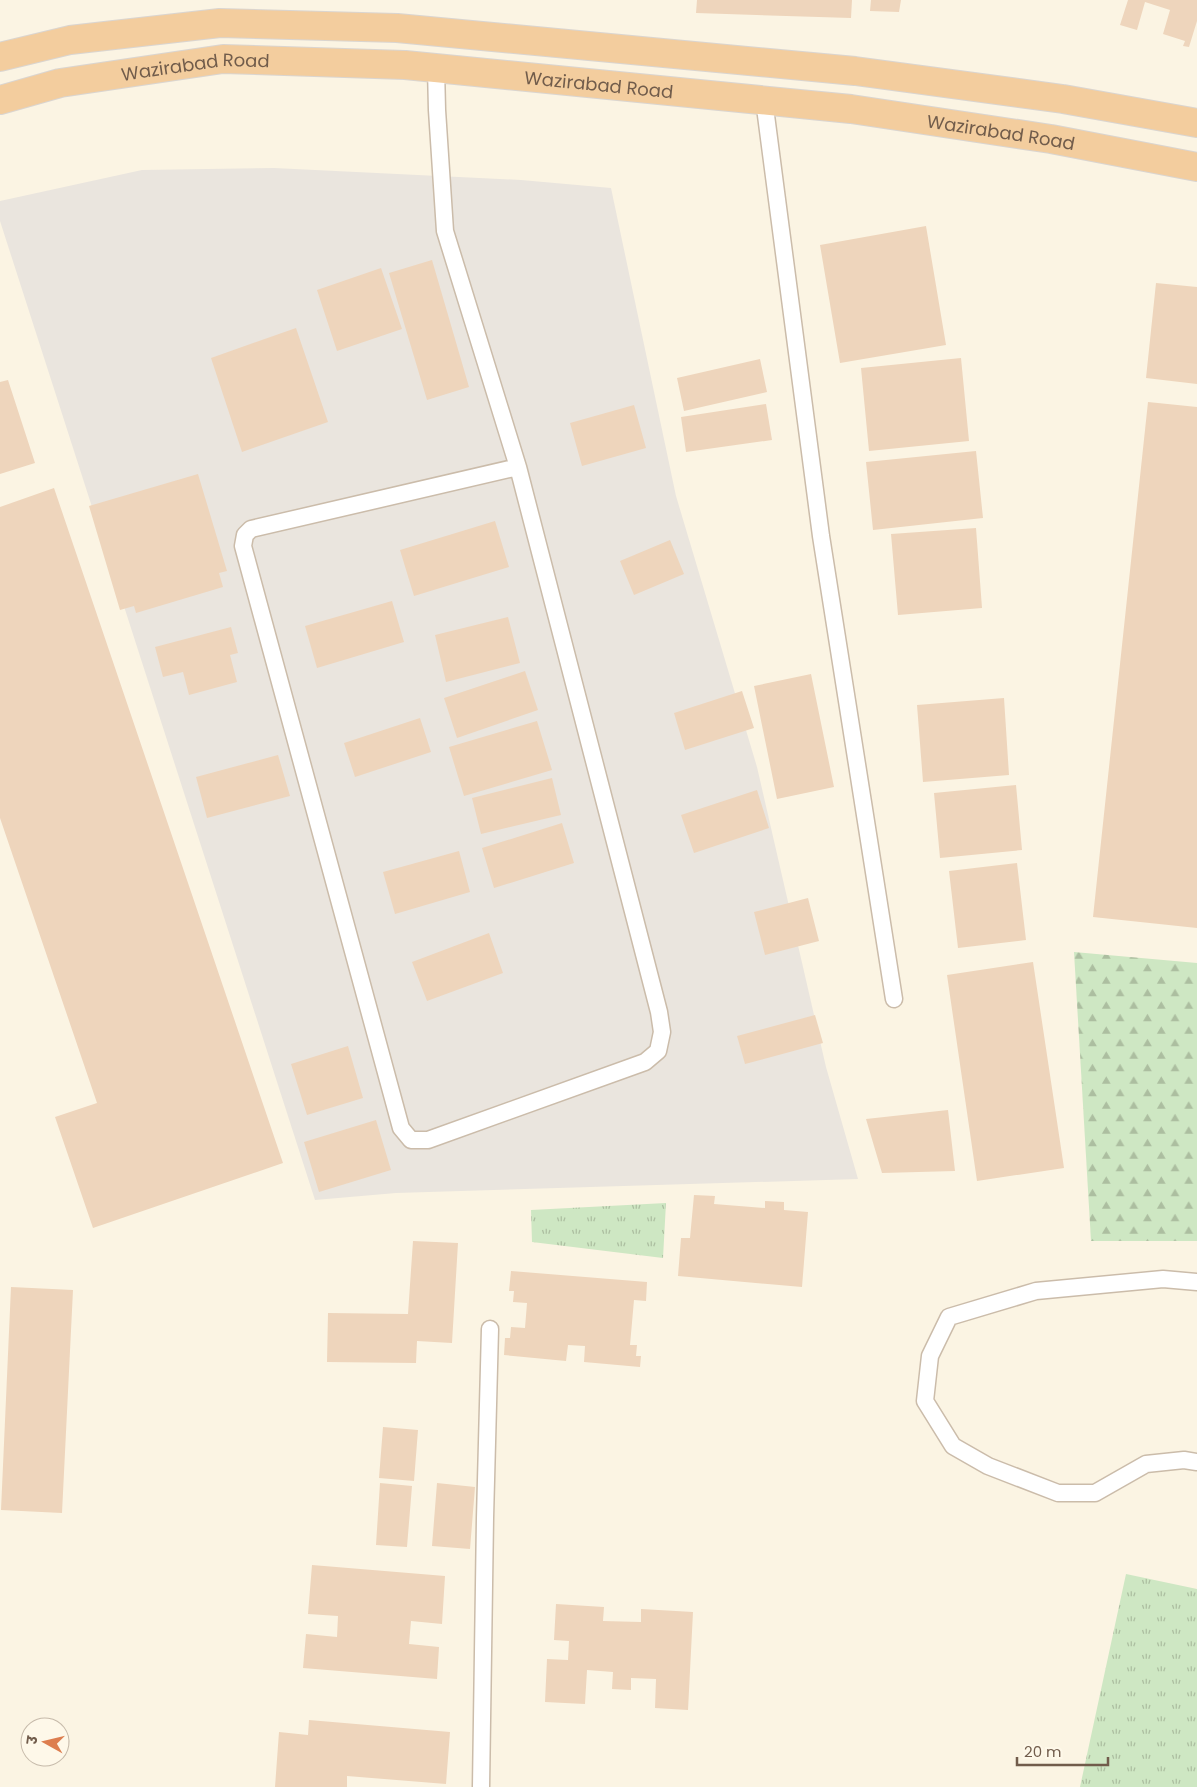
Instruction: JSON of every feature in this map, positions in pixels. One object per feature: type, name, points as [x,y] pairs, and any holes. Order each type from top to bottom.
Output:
[{"type":"highway","name":"Wazirabad Road","points":[[0,57],[70,40],[220,23],[397,28],[855,71],[1063,99],[1197,123]]},
{"type":"highway","name":"Wazirabad Road","points":[[0,100],[60,83],[223,59],[405,64],[851,109],[1041,137],[1197,166]]},
{"type":"lane","points":[[436,68],[445,231],[518,467],[659,1012],[662,1032],[658,1051],[645,1062],[428,1140],[411,1140],[401,1128],[243,546],[245,536],[251,529],[518,467]]},
{"type":"lane","points":[[764,100],[821,536],[894,999]]},
{"type":"lane","points":[[1197,1282],[1163,1279],[1036,1291],[948,1317],[930,1356],[925,1401],[953,1446],[988,1466],[1058,1493],[1096,1493],[1146,1464],[1184,1460],[1197,1462]]},
{"type":"lane","points":[[481,1787],[490,1329]]},
{"type":"shaded area","points":[[274,168],[521,180],[611,188],[676,496],[757,767],[826,1067],[858,1179],[396,1193],[315,1200],[0,221],[0,201],[142,170]]},
{"type":"green space","points":[[1074,952],[1197,963],[1197,1241],[1091,1241]]},
{"type":"green space","points":[[666,1203],[663,1258],[532,1242],[531,1210]]},
{"type":"green space","points":[[1126,1574],[1197,1589],[1197,1787],[1080,1787]]},
{"type":"building","points":[[697,0],[852,0],[851,18],[696,13]]},
{"type":"building","points":[[871,0],[901,0],[899,12],[870,11]]},
{"type":"building","points":[[1128,0],[1197,0],[1197,21],[1189,47],[1183,46],[1185,41],[1163,34],[1170,10],[1145,2],[1137,30],[1120,25]]},
{"type":"building","points":[[926,226],[946,345],[840,363],[820,245]]},
{"type":"building","points":[[432,260],[469,387],[427,400],[389,273]]},
{"type":"building","points":[[381,268],[402,329],[337,351],[317,290]]},
{"type":"building","points":[[1156,283],[1197,287],[1197,384],[1146,378]]},
{"type":"building","points":[[296,328],[328,422],[242,452],[211,358]]},
{"type":"building","points":[[961,358],[969,441],[869,451],[861,368]]},
{"type":"building","points":[[760,359],[767,392],[684,411],[677,378]]},
{"type":"building","points":[[8,380],[35,463],[0,474],[0,382]]},
{"type":"building","points":[[1148,402],[1197,407],[1197,928],[1093,917]]},
{"type":"building","points":[[766,404],[772,440],[686,452],[681,417]]},
{"type":"building","points":[[634,405],[646,448],[582,466],[570,423]]},
{"type":"building","points":[[976,451],[983,518],[873,530],[866,462]]},
{"type":"building","points":[[198,474],[227,571],[219,573],[223,587],[136,613],[134,606],[120,610],[89,506]]},
{"type":"building","points":[[54,488],[283,1163],[93,1228],[55,1117],[97,1103],[0,818],[0,507]]},
{"type":"building","points":[[495,521],[509,567],[414,596],[400,550]]},
{"type":"building","points":[[976,528],[982,608],[898,615],[891,534]]},
{"type":"building","points":[[670,540],[684,574],[634,595],[620,561]]},
{"type":"building","points":[[392,601],[404,642],[317,668],[305,626]]},
{"type":"building","points":[[508,617],[520,663],[446,682],[435,635]]},
{"type":"building","points":[[231,627],[238,653],[230,655],[237,682],[189,695],[183,672],[163,677],[155,647]]},
{"type":"building","points":[[525,671],[538,710],[457,738],[444,698]]},
{"type":"building","points":[[811,674],[834,787],[777,799],[754,686]]},
{"type":"building","points":[[742,691],[754,728],[685,750],[674,713]]},
{"type":"building","points":[[1004,698],[1009,775],[923,782],[917,705]]},
{"type":"building","points":[[420,718],[431,752],[355,777],[344,743]]},
{"type":"building","points":[[537,721],[552,770],[464,796],[449,747]]},
{"type":"building","points":[[278,755],[290,796],[207,818],[196,777]]},
{"type":"building","points":[[552,778],[561,815],[481,834],[472,798]]},
{"type":"building","points":[[1016,785],[1022,850],[940,858],[934,793]]},
{"type":"building","points":[[757,790],[769,828],[694,853],[681,815]]},
{"type":"building","points":[[562,823],[574,863],[494,888],[482,848]]},
{"type":"building","points":[[459,851],[470,892],[395,914],[383,872]]},
{"type":"building","points":[[1017,863],[1026,940],[958,948],[949,871]]},
{"type":"building","points":[[808,898],[819,941],[765,955],[754,912]]},
{"type":"building","points":[[489,933],[503,973],[427,1001],[412,962]]},
{"type":"building","points":[[1033,962],[1064,1168],[977,1181],[947,975]]},
{"type":"building","points":[[815,1015],[823,1043],[745,1064],[737,1036]]},
{"type":"building","points":[[348,1046],[363,1098],[307,1115],[291,1064]]},
{"type":"building","points":[[948,1110],[955,1171],[882,1173],[866,1119]]},
{"type":"building","points":[[376,1120],[391,1170],[319,1192],[304,1142]]},
{"type":"building","points":[[694,1195],[715,1196],[714,1204],[765,1208],[765,1201],[784,1202],[784,1210],[808,1212],[802,1287],[678,1276],[681,1238],[690,1238]]},
{"type":"building","points":[[413,1241],[458,1243],[452,1343],[417,1341],[416,1363],[327,1362],[328,1313],[408,1314]]},
{"type":"building","points":[[511,1271],[647,1282],[646,1301],[634,1300],[630,1345],[637,1345],[636,1356],[641,1356],[640,1367],[584,1362],[585,1346],[568,1345],[566,1361],[504,1355],[505,1338],[510,1338],[511,1327],[525,1328],[527,1303],[513,1302],[514,1291],[509,1291]]},
{"type":"building","points":[[11,1287],[73,1290],[62,1513],[1,1510]]},
{"type":"building","points":[[383,1427],[418,1430],[414,1481],[379,1478]]},
{"type":"building","points":[[380,1483],[412,1486],[407,1547],[376,1545]]},
{"type":"building","points":[[437,1483],[475,1487],[470,1549],[432,1546]]},
{"type":"building","points":[[312,1565],[445,1576],[442,1624],[411,1621],[409,1644],[439,1647],[437,1679],[303,1668],[306,1634],[337,1637],[338,1616],[308,1614]]},
{"type":"building","points":[[556,1604],[604,1607],[603,1621],[641,1622],[641,1609],[693,1612],[688,1710],[655,1708],[656,1679],[631,1678],[631,1690],[612,1689],[613,1672],[587,1670],[585,1704],[545,1702],[547,1659],[568,1660],[569,1641],[554,1640]]},
{"type":"building","points":[[309,1720],[450,1732],[446,1784],[347,1776],[347,1787],[275,1787],[279,1732],[308,1735]]}]
